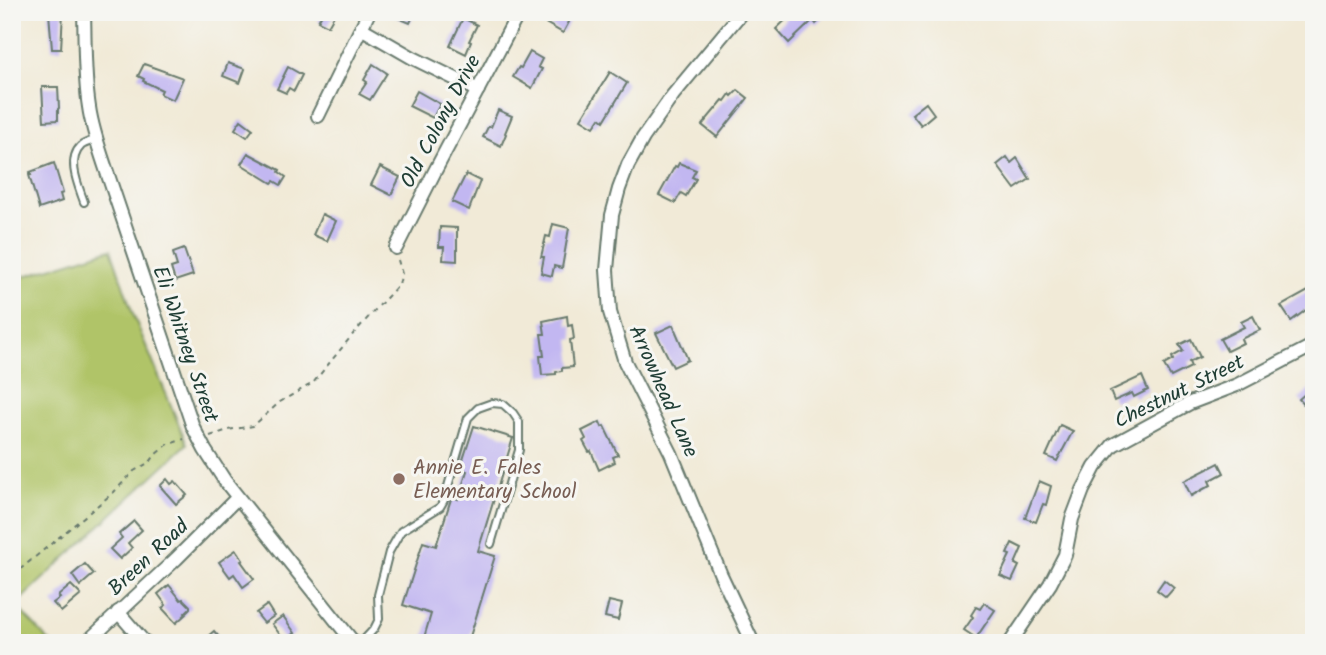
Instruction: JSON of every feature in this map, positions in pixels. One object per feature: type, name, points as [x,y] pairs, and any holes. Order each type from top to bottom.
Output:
[{"type":"street","name":"Eli Whitney Street","points":[[84,12],[88,99],[97,139],[183,399],[200,440],[237,498],[354,643]]},
{"type":"street","points":[[318,116],[369,12]]},
{"type":"street","name":"Old Colony Drive","points":[[396,248],[519,12]]},
{"type":"street","name":"Arrowhead Lane","points":[[742,12],[673,95],[628,165],[612,215],[607,270],[610,312],[625,362],[671,453],[721,575],[753,643]]},
{"type":"street","points":[[361,28],[413,58],[478,90]]},
{"type":"street","name":"Chestnut Street","points":[[1010,643],[1060,565],[1083,490],[1095,467],[1113,445],[1190,403],[1237,385],[1314,345]]},
{"type":"street","name":"Breen Road","points":[[86,643],[237,498]]},
{"type":"street","points":[[118,612],[145,643]]},
{"type":"lane","points":[[84,202],[75,176],[75,156],[81,145],[97,139]]},
{"type":"lane","points":[[361,643],[379,619],[378,595],[389,552],[401,531],[440,507],[468,418],[478,408],[492,403],[503,404],[519,422],[519,450],[491,544]]},
{"type":"path","points":[[12,576],[167,445],[185,439],[200,440],[228,430],[253,426],[280,402],[313,383],[354,332],[398,284],[402,274],[396,248]]},
{"type":"green space","points":[[111,249],[134,317],[187,444],[15,605],[51,643],[12,643],[12,280]]},
{"type":"building","points":[[63,12],[61,49],[52,49],[49,13]]},
{"type":"building","points":[[323,12],[336,12],[328,26],[318,21]]},
{"type":"building","points":[[384,12],[415,12],[410,23]]},
{"type":"building","points":[[549,12],[567,12],[563,18],[569,22],[563,33],[544,22]]},
{"type":"building","points":[[794,12],[828,12],[816,24],[813,20],[789,43],[776,29]]},
{"type":"building","points":[[463,18],[477,25],[466,54],[450,46]]},
{"type":"building","points":[[530,52],[542,59],[538,67],[542,69],[532,88],[513,77]]},
{"type":"building","points":[[228,63],[245,69],[240,83],[223,76]]},
{"type":"building","points":[[144,64],[183,78],[173,100],[160,94],[162,90],[138,76]]},
{"type":"building","points":[[373,64],[387,73],[370,100],[359,94],[367,82],[364,80]]},
{"type":"building","points":[[288,67],[302,75],[294,91],[289,88],[286,93],[277,89]]},
{"type":"building","points":[[610,72],[627,83],[604,121],[600,118],[594,127],[581,119]]},
{"type":"building","points":[[42,87],[58,87],[58,120],[44,121]]},
{"type":"building","points":[[738,90],[748,98],[717,137],[702,125],[723,100]]},
{"type":"building","points":[[417,91],[440,104],[433,118],[409,106]]},
{"type":"building","points":[[926,103],[934,114],[921,125],[912,114]]},
{"type":"building","points":[[498,110],[512,116],[501,146],[483,137],[488,127],[491,127]]},
{"type":"building","points":[[241,120],[253,129],[247,137],[235,129]]},
{"type":"building","points":[[248,153],[280,170],[286,177],[281,185],[274,181],[272,183],[241,164]]},
{"type":"building","points":[[1007,157],[1011,163],[1017,158],[1030,179],[1015,189],[997,165]]},
{"type":"building","points":[[54,163],[63,193],[60,194],[62,201],[39,209],[29,175],[30,172]]},
{"type":"building","points":[[679,163],[696,170],[692,177],[696,179],[686,196],[681,193],[675,203],[659,195]]},
{"type":"building","points":[[380,167],[400,177],[391,195],[371,185]]},
{"type":"building","points":[[466,174],[480,181],[469,210],[452,202]]},
{"type":"building","points":[[322,214],[336,221],[327,241],[313,235]]},
{"type":"building","points":[[553,224],[569,228],[562,268],[554,266],[552,276],[541,273],[544,257],[541,257],[546,236],[550,237]]},
{"type":"building","points":[[440,227],[457,228],[457,261],[443,260],[444,247],[439,247]]},
{"type":"building","points":[[184,249],[193,275],[175,281],[171,268],[177,266],[173,253]]},
{"type":"building","points":[[1310,290],[1314,295],[1314,304],[1291,321],[1281,306]]},
{"type":"building","points":[[567,316],[568,326],[572,325],[574,339],[570,340],[573,367],[562,368],[562,371],[556,374],[542,375],[540,356],[544,356],[541,334],[545,334],[543,321]]},
{"type":"building","points":[[1253,316],[1260,330],[1241,339],[1243,343],[1227,351],[1220,339],[1244,327],[1241,322]]},
{"type":"building","points":[[673,325],[688,360],[673,367],[656,333]]},
{"type":"building","points":[[1191,339],[1200,357],[1189,362],[1191,367],[1171,377],[1164,365],[1183,351],[1179,345]]},
{"type":"building","points":[[1142,376],[1148,390],[1134,397],[1132,393],[1114,401],[1110,391]]},
{"type":"building","points":[[1314,386],[1314,416],[1299,399]]},
{"type":"building","points":[[600,422],[618,455],[613,457],[615,462],[599,470],[591,451],[589,452],[583,441],[586,439],[582,431]]},
{"type":"building","points":[[1060,425],[1073,431],[1057,461],[1046,456]]},
{"type":"building","points":[[474,426],[513,438],[478,551],[495,556],[468,643],[429,643],[423,641],[431,614],[403,605],[423,542],[436,546],[452,496],[458,499],[467,471],[460,469]]},
{"type":"building","points":[[1219,463],[1224,473],[1209,481],[1211,485],[1191,496],[1184,481]]},
{"type":"building","points":[[167,479],[171,484],[175,481],[187,495],[176,504],[160,486]]},
{"type":"building","points":[[1039,481],[1051,486],[1046,505],[1043,504],[1036,522],[1025,518]]},
{"type":"building","points":[[134,521],[142,530],[128,543],[132,548],[120,559],[110,549],[122,538],[119,534]]},
{"type":"building","points":[[1012,543],[1022,548],[1015,564],[1019,566],[1012,581],[1000,576],[1010,555],[1007,554]]},
{"type":"building","points":[[236,550],[254,579],[243,587],[234,574],[230,577],[219,562]]},
{"type":"building","points":[[85,564],[94,574],[80,586],[72,575]]},
{"type":"building","points":[[1164,580],[1174,588],[1166,597],[1157,590]]},
{"type":"building","points":[[71,585],[81,595],[61,612],[53,603]]},
{"type":"building","points":[[169,585],[181,600],[190,606],[176,623],[162,608],[166,605],[158,594]]},
{"type":"building","points":[[609,601],[622,604],[618,620],[605,617]]},
{"type":"building","points":[[984,603],[995,610],[976,638],[964,630],[976,607],[980,609]]},
{"type":"building","points":[[267,605],[274,616],[264,623],[256,613]]},
{"type":"building","points":[[283,616],[295,633],[285,641],[272,624]]},
{"type":"building","points":[[214,631],[224,643],[200,643]]},
{"type":"place","name":"Annie E. Fales Elementary School","points":[[399,479]]}]
